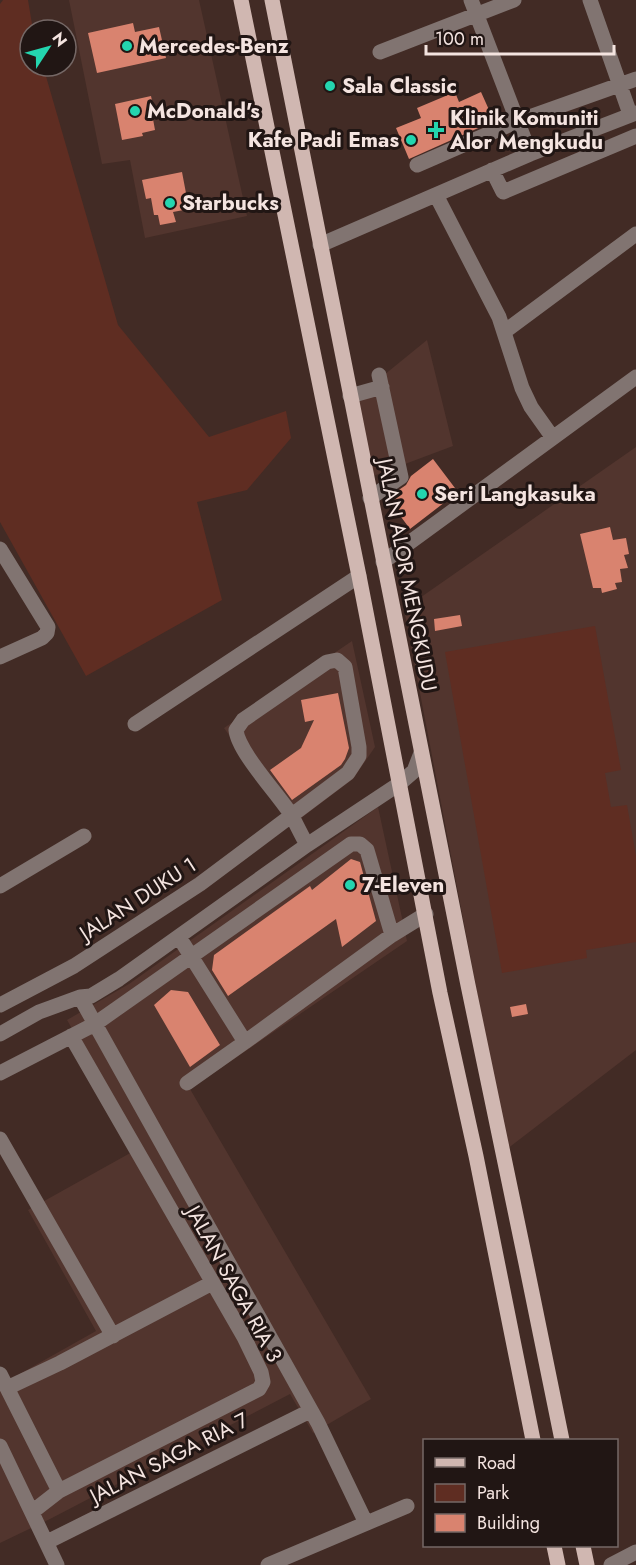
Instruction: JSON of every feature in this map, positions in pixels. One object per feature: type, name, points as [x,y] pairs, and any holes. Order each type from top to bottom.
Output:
[{"type":"main road","points":[[241,0],[359,576],[440,993],[476,1156],[533,1439]]},
{"type":"main road","name":"JALAN ALOR MENGKUDU","points":[[272,0],[370,498],[562,1439]]},
{"type":"main road","points":[[301,290],[306,275],[310,272],[318,271],[326,278]]},
{"type":"main road","points":[[554,1547],[558,1565]]},
{"type":"main road","points":[[583,1547],[587,1565]]},
{"type":"street","points":[[471,0],[530,154]]},
{"type":"street","points":[[380,52],[514,0]]},
{"type":"street","points":[[320,245],[530,154],[633,114],[590,0]]},
{"type":"street","points":[[417,165],[518,121],[636,79]]},
{"type":"street","points":[[492,170],[503,192],[636,136]]},
{"type":"street","points":[[436,195],[499,317],[522,388],[531,407],[553,438]]},
{"type":"street","points":[[504,332],[636,234]]},
{"type":"street","points":[[383,562],[636,377]]},
{"type":"street","points":[[350,396],[381,381],[401,477],[370,498]]},
{"type":"street","points":[[0,549],[48,627],[47,633],[42,638],[0,657]]},
{"type":"street","points":[[135,724],[359,576]]},
{"type":"street","name":"JALAN DUKU 1","points":[[0,1005],[74,966],[200,884],[291,816],[348,772],[359,756],[359,747],[345,667],[337,660],[327,662],[243,720],[236,730],[249,757],[291,816]]},
{"type":"street","points":[[0,1034],[39,1012],[80,997],[90,996],[104,989],[307,845],[399,784],[414,771],[422,753]]},
{"type":"street","points":[[291,816],[307,845]]},
{"type":"street","points":[[0,886],[84,836]]},
{"type":"street","points":[[0,1073],[95,1024],[351,844],[360,844],[367,850],[392,935]]},
{"type":"street","points":[[186,1083],[392,935],[426,914]]},
{"type":"street","points":[[179,937],[245,1042]]},
{"type":"street","points":[[80,997],[318,1423],[366,1523]]},
{"type":"street","name":"JALAN SAGA RIA 3","points":[[32,1512],[59,1491],[259,1389],[263,1383],[261,1372],[244,1337],[71,1036]]},
{"type":"street","points":[[0,1138],[113,1336]]},
{"type":"street","points":[[59,1491],[3,1381],[113,1336],[212,1283]]},
{"type":"street","name":"JALAN SAGA RIA 7","points":[[46,1542],[310,1411]]},
{"type":"street","points":[[0,1446],[57,1565]]},
{"type":"street","points":[[268,1565],[407,1506]]},
{"type":"street","points":[[611,1565],[636,1552]]},
{"type":"shaded area","points":[[69,0],[199,0],[247,216],[145,238],[130,160],[102,164],[78,45],[78,18],[73,18]]},
{"type":"shaded area","points":[[427,340],[453,446],[373,476],[357,397]]},
{"type":"shaded area","points":[[636,447],[636,1050],[507,1149],[404,609]]},
{"type":"shaded area","points":[[352,641],[375,747],[353,779],[292,825],[224,728]]},
{"type":"shaded area","points":[[378,807],[407,941],[190,1089],[371,1399],[313,1433],[290,1394],[0,1543],[0,1385],[96,1331],[28,1210],[141,1147],[67,1020],[129,984]]},
{"type":"green space","points":[[3,0],[28,0],[31,18],[18,18],[18,78],[46,78],[118,325],[209,437],[286,411],[291,438],[247,490],[197,502],[222,600],[86,676],[0,522],[0,4]]},
{"type":"green space","points":[[595,626],[621,770],[605,773],[611,807],[627,805],[636,856],[636,942],[586,950],[587,958],[502,973],[445,652]]},
{"type":"building","name":"Mercedes-Benz","points":[[133,23],[135,32],[159,27],[166,58],[97,73],[88,33]]},
{"type":"building","points":[[455,92],[459,102],[481,92],[494,121],[409,159],[396,128],[421,118],[417,108]]},
{"type":"building","name":"McDonald's","points":[[151,96],[156,119],[153,119],[155,130],[142,133],[143,136],[122,140],[115,104]]},
{"type":"building","points":[[182,172],[189,209],[173,212],[176,222],[160,225],[158,215],[154,215],[151,198],[146,199],[142,180]]},
{"type":"building","name":"Seri Langkasuka","points":[[433,459],[458,492],[410,529],[387,498],[406,485],[411,476]]},
{"type":"building","points":[[610,527],[613,540],[626,538],[629,554],[624,555],[628,568],[620,569],[622,582],[615,583],[617,589],[602,593],[601,588],[593,588],[580,534]]},
{"type":"building","points":[[460,615],[462,626],[435,631],[434,619]]},
{"type":"building","points":[[338,693],[349,748],[345,759],[341,765],[292,800],[270,770],[301,748],[314,720],[305,722],[301,700]]},
{"type":"building","points":[[351,859],[360,862],[376,921],[342,947],[336,919],[228,996],[212,970],[214,955],[310,886],[312,890]]},
{"type":"building","points":[[171,990],[188,992],[220,1045],[190,1067],[154,1005]]},
{"type":"building","points":[[526,1004],[528,1014],[512,1017],[510,1007]]},
{"type":"place","name":"Mercedes-Benz","points":[[127,46]]},
{"type":"place","name":"Sala Classic","points":[[330,86]]},
{"type":"place","name":"McDonald's","points":[[135,111]]},
{"type":"place","name":"Klinik Komuniti Alor Mengkudu","points":[[436,130]]},
{"type":"place","name":"Kafe Padi Emas","points":[[411,140]]},
{"type":"place","name":"Starbucks","points":[[170,203]]},
{"type":"place","name":"Seri Langkasuka","points":[[422,494]]},
{"type":"place","name":"7-Eleven","points":[[350,885]]}]
